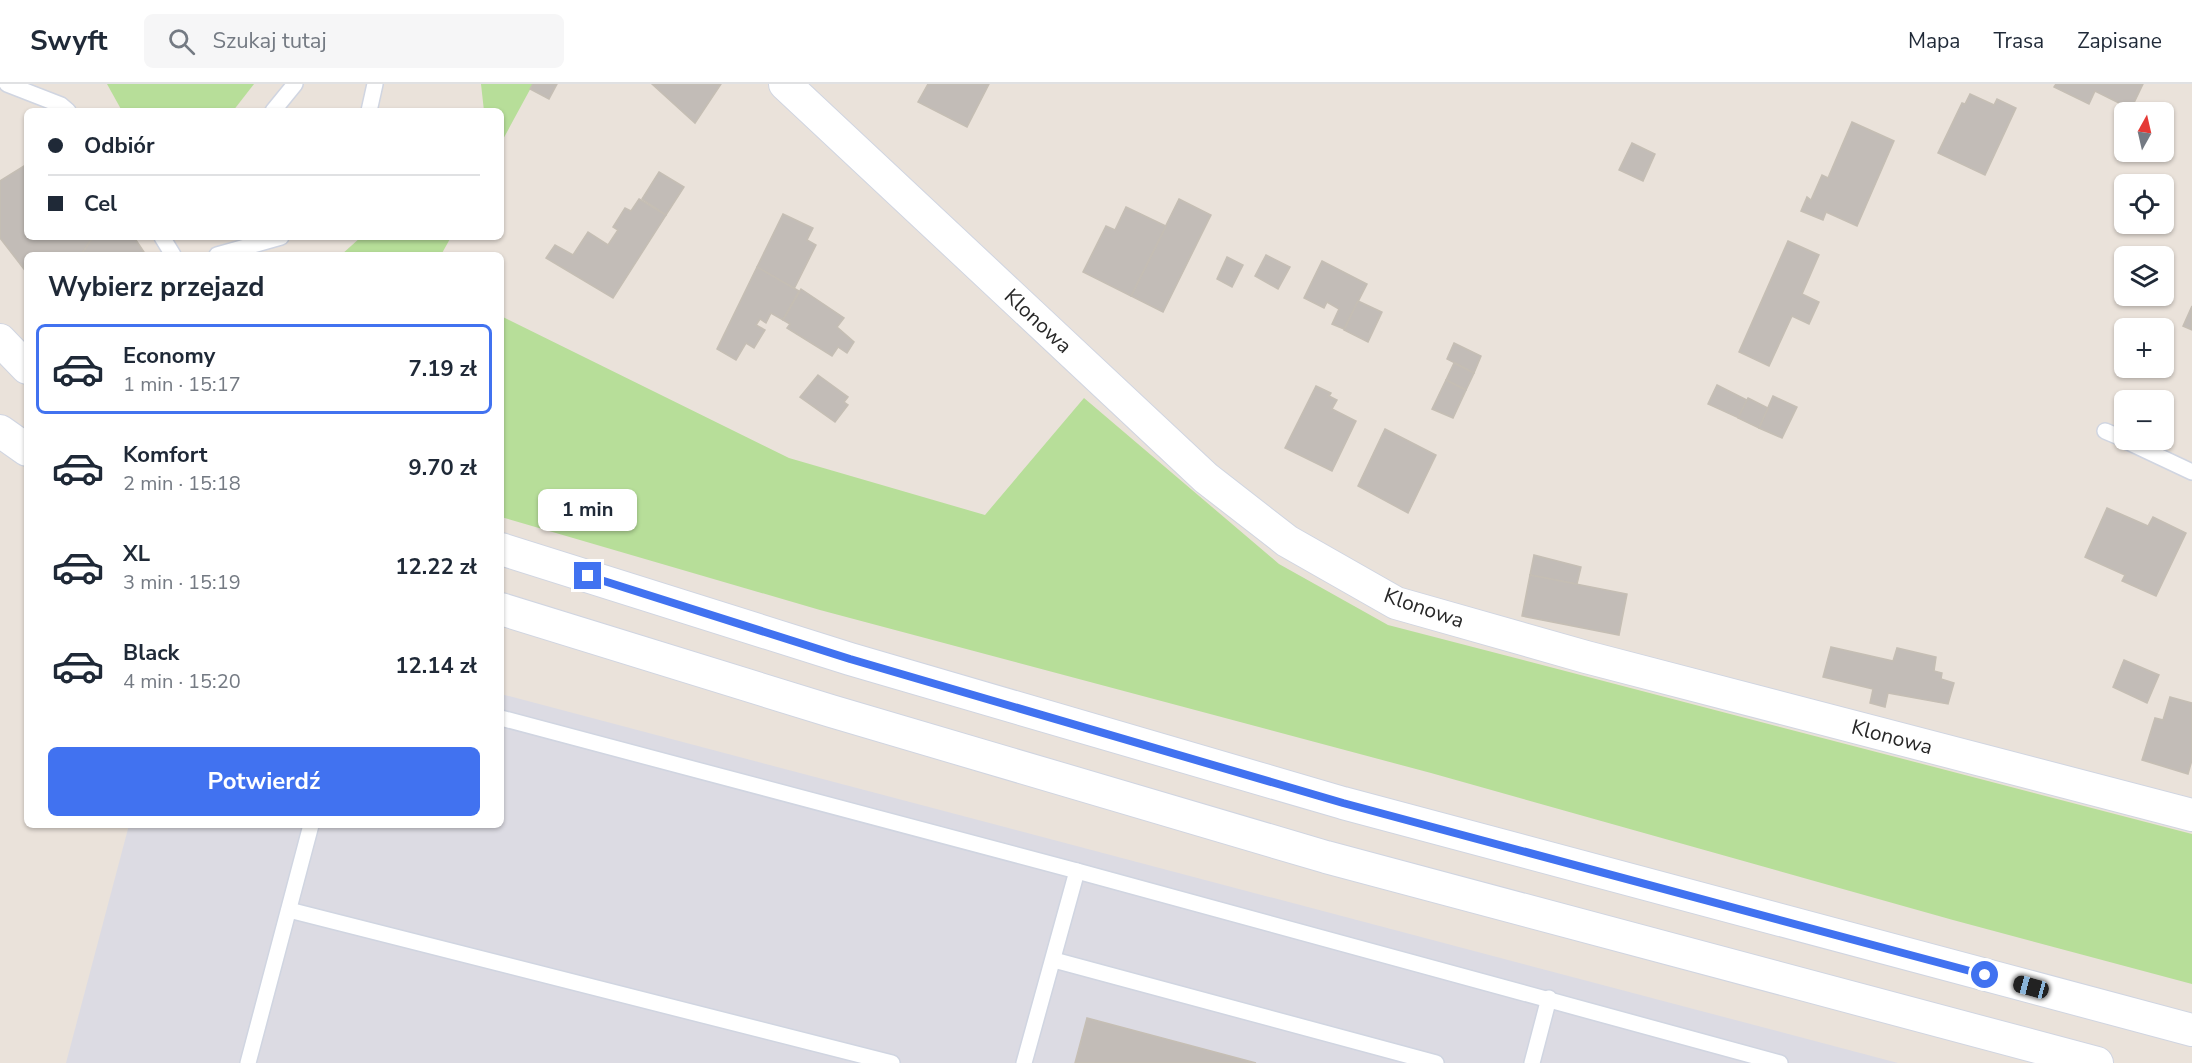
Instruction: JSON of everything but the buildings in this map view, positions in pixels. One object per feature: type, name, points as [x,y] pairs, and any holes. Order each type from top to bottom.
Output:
[{"type":"street","name":"Klonowa","points":[[785,84],[1206,478],[1287,541],[1396,603],[1586,657],[2192,815]]},
{"type":"street","points":[[0,340],[24,365]]},
{"type":"street","points":[[0,431],[24,448]]},
{"type":"street","points":[[504,550],[850,659],[1343,803],[2192,1030]]},
{"type":"street","points":[[504,610],[831,711],[1326,857],[2097,1063]]},
{"type":"lane","points":[[8,84],[64,108]]},
{"type":"lane","points":[[275,108],[295,84]]},
{"type":"lane","points":[[370,108],[375,84]]},
{"type":"lane","points":[[228,252],[270,240]]},
{"type":"lane","points":[[2105,431],[2114,435]]},
{"type":"lane","points":[[2147,450],[2192,472]]},
{"type":"lane","points":[[504,719],[1549,998],[1780,1063]]},
{"type":"lane","points":[[248,1063],[309,828]]},
{"type":"lane","points":[[1024,1063],[1077,871]]},
{"type":"lane","points":[[289,910],[892,1063]]},
{"type":"lane","points":[[1054,960],[1436,1063]]},
{"type":"lane","points":[[1532,1063],[1549,998]]},
{"type":"shaded area","points":[[504,695],[1898,1063],[66,1063],[128,828],[504,828]]},
{"type":"green space","points":[[107,84],[254,84],[235,108],[120,108]]},
{"type":"green space","points":[[481,84],[533,84],[504,137],[504,108],[484,108]]},
{"type":"green space","points":[[358,240],[449,240],[443,252],[344,252]]},
{"type":"green space","points":[[504,317],[789,458],[985,515],[1084,398],[1279,564],[1388,625],[2192,834],[2192,984],[1953,920],[1431,773],[820,610],[504,518]]},
{"type":"route","points":[[588,576],[850,659],[1343,803],[1985,975]]}]
